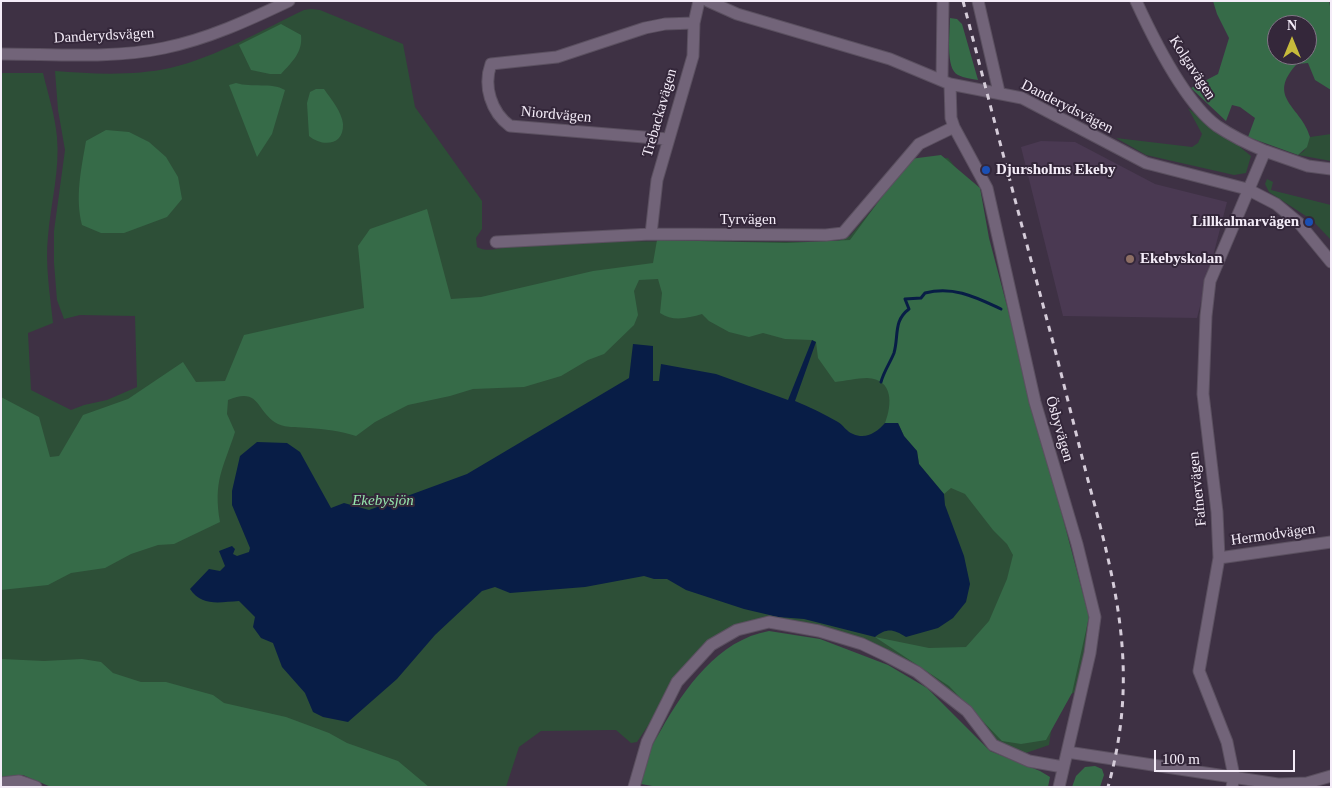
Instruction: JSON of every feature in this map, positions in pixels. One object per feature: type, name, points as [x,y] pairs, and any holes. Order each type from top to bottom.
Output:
[{"type":"street","name":"Trebackavägen","points":[[650,234],[657,180],[692,56],[694,22],[699,1]]},
{"type":"street","name":"Danderydsvägen","points":[[708,1],[725,5],[774,26],[872,53],[946,82],[1022,98],[1146,163],[1248,188],[1276,204],[1299,222],[1331,262]]},
{"type":"street","name":"Ösbyvägen","points":[[943,1],[946,82],[954,127],[987,188],[1035,402],[1084,568],[1095,617],[1090,653],[1059,787]]},
{"type":"street","points":[[978,1],[999,92]]},
{"type":"street","name":"Kolgavägen","points":[[1136,1],[1168,62],[1196,104],[1216,125],[1265,151]]},
{"type":"street","name":"Danderydsvägen","points":[[1,54],[132,53],[164,48],[235,26],[284,2]]},
{"type":"street","name":"Niordvägen","points":[[668,139],[510,126],[499,116],[493,104],[487,77],[491,64],[557,58],[645,28],[665,24],[694,22]]},
{"type":"street","name":"Tyrvägen","points":[[496,242],[650,234],[826,236],[843,233],[919,144],[954,127]]},
{"type":"street","points":[[1248,188],[1265,151],[1308,166],[1331,169]]},
{"type":"street","name":"Fafnervägen","points":[[1233,781],[1227,742],[1199,671],[1219,558],[1217,512],[1204,394],[1206,316],[1210,281],[1248,188]]},
{"type":"street","name":"Hermodvägen","points":[[1219,558],[1331,542]]},
{"type":"street","points":[[634,787],[647,742],[677,682],[711,645],[737,630],[769,622],[818,631],[862,644],[885,655],[917,672],[967,711],[993,745],[1029,761],[1064,767]]},
{"type":"street","points":[[1067,752],[1233,781],[1310,785],[1331,776]]},
{"type":"street","points":[[1,783],[18,781],[36,787]]},
{"type":"shaded area","name":"Ekebyskolan","points":[[1041,141],[1075,142],[1155,184],[1227,202],[1197,318],[1063,316],[1021,147]]},
{"type":"green space","points":[[1213,1],[1329,1],[1331,11],[1331,90],[1315,80],[1309,65],[1317,65],[1317,15],[1267,15],[1267,65],[1296,65],[1288,76],[1284,86],[1288,102],[1306,127],[1310,137],[1307,147],[1298,155],[1248,137],[1255,118],[1240,107],[1232,105],[1226,121],[1191,88],[1218,74],[1229,38]]},
{"type":"green space","name":"Ekebysjön","points":[[304,10],[320,10],[403,44],[415,107],[482,201],[482,229],[476,238],[477,247],[483,249],[502,248],[527,241],[836,242],[850,236],[914,160],[948,158],[963,177],[1011,335],[1086,607],[1086,639],[1079,681],[1076,692],[1065,696],[1052,725],[1049,745],[1023,754],[999,743],[956,700],[844,635],[754,626],[717,644],[662,705],[637,742],[631,743],[616,730],[541,731],[519,747],[506,787],[365,787],[1,749],[1,73],[43,73],[53,113],[58,149],[47,258],[53,323],[28,333],[31,390],[71,410],[107,400],[137,387],[135,316],[80,315],[64,319],[57,300],[54,231],[65,150],[58,110],[55,71],[127,73],[170,68],[222,50]]},
{"type":"green space","points":[[950,18],[957,19],[962,24],[978,80],[958,75],[951,65]]},
{"type":"green space","points":[[281,24],[301,35],[300,47],[296,56],[281,74],[251,70],[239,45]]},
{"type":"green space","points":[[236,83],[274,86],[285,90],[272,134],[257,157],[229,85]]},
{"type":"green space","points":[[316,89],[324,89],[341,115],[343,124],[340,137],[331,142],[320,142],[309,136],[307,103],[310,92]]},
{"type":"green space","points":[[1188,108],[1213,129],[1240,145],[1251,156],[1246,173],[1234,175],[1146,155],[1116,138],[1192,147],[1198,143],[1202,134]]},
{"type":"green space","points":[[106,130],[129,132],[149,142],[166,157],[178,177],[182,199],[167,217],[124,233],[101,233],[82,225],[79,194],[86,141]]},
{"type":"green space","points":[[1331,134],[1331,161],[1298,155],[1304,151],[1310,137]]},
{"type":"green space","points":[[941,155],[980,188],[989,238],[1089,617],[1072,693],[1046,740],[1021,744],[1002,741],[949,686],[875,637],[929,648],[966,647],[989,621],[1007,579],[1013,555],[1007,544],[993,530],[965,494],[951,488],[944,494],[919,464],[917,451],[904,436],[898,423],[885,423],[890,401],[889,394],[882,383],[876,379],[867,378],[835,382],[818,358],[816,342],[812,340],[785,339],[763,333],[749,337],[729,332],[709,321],[702,314],[681,318],[665,316],[660,313],[662,293],[658,279],[639,280],[634,291],[638,315],[634,325],[604,354],[588,360],[561,376],[524,387],[473,389],[408,405],[375,422],[356,436],[327,430],[281,425],[271,419],[253,399],[247,396],[228,400],[227,414],[235,432],[220,476],[218,508],[220,522],[174,544],[158,545],[131,554],[105,568],[71,573],[48,585],[1,590],[1,397],[39,417],[50,457],[59,456],[83,415],[128,399],[183,362],[196,382],[225,381],[244,335],[364,308],[358,246],[370,229],[427,209],[451,299],[481,297],[593,271],[653,263],[657,240],[786,243],[850,240],[910,159]]},
{"type":"green space","points":[[1267,179],[1273,182],[1271,190],[1331,205],[1331,240],[1312,220],[1269,192],[1265,184]]},
{"type":"green space","points":[[769,631],[820,639],[888,665],[927,688],[990,751],[1040,771],[1050,777],[1048,787],[658,787],[641,784],[643,767],[648,754],[670,714],[692,683],[719,655],[734,644],[751,636]]},
{"type":"green space","points":[[1,656],[2,659],[44,661],[82,659],[101,662],[113,673],[141,682],[166,682],[213,695],[224,703],[286,717],[329,733],[347,743],[398,761],[429,787],[51,787],[23,775],[1,778]]},
{"type":"green space","points":[[1095,766],[1102,769],[1104,775],[1100,787],[1072,787],[1076,776],[1085,767]]},
{"type":"water","name":"Ekebysjön","points":[[812,340],[816,342],[795,401],[833,419],[849,432],[858,436],[867,436],[885,423],[898,423],[904,436],[917,451],[919,464],[944,494],[945,505],[964,556],[970,584],[966,602],[953,618],[938,628],[906,637],[897,632],[887,631],[875,637],[804,619],[778,617],[744,609],[686,590],[667,579],[654,579],[644,576],[585,587],[510,593],[495,587],[482,591],[435,635],[397,679],[348,722],[323,717],[313,712],[305,693],[282,667],[273,643],[261,638],[253,627],[255,617],[239,601],[206,601],[200,599],[190,589],[209,569],[220,571],[225,566],[219,551],[232,546],[235,549],[233,554],[237,556],[249,552],[250,548],[232,505],[232,491],[240,456],[257,442],[287,443],[300,452],[331,508],[344,503],[369,510],[467,474],[629,378],[633,344],[653,346],[653,381],[659,381],[661,364],[716,374],[788,400]]},
{"type":"waterway","points":[[881,382],[894,353],[897,329],[901,319],[909,309],[905,299],[921,298],[925,293],[936,291],[955,292],[973,297],[1001,309]]},
{"type":"railway","points":[[963,1],[1085,467],[1109,561],[1116,598],[1121,634],[1122,708],[1117,746],[1108,787]]},
{"type":"place","name":"Djursholms Ekeby","points":[[986,170]]},
{"type":"place","name":"Lillkalmarvägen","points":[[1309,222]]},
{"type":"place","name":"Ekebyskolan","points":[[1130,259]]}]
